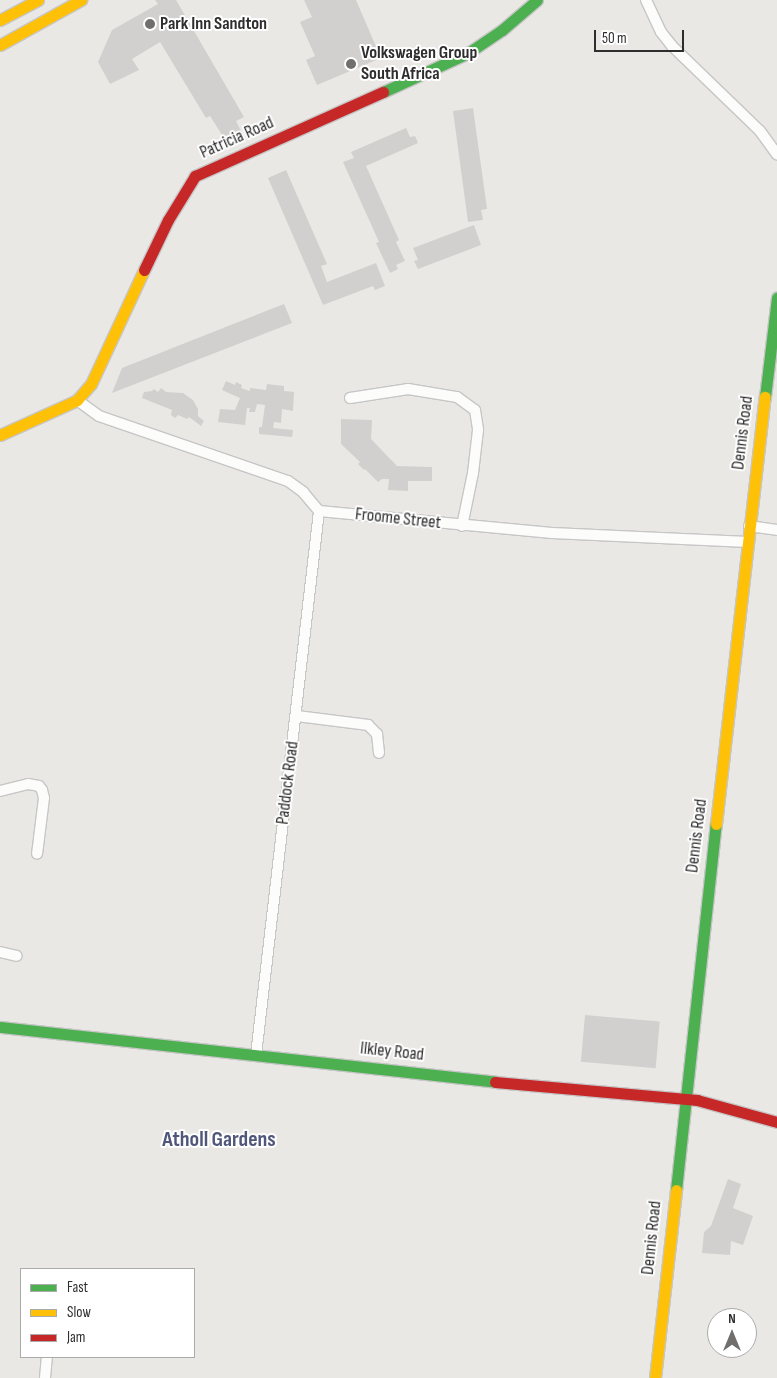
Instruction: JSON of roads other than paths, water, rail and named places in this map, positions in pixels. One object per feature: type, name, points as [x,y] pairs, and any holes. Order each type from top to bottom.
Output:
[{"type":"street","points":[[0,20],[38,0]]},
{"type":"street","points":[[0,45],[80,0]]},
{"type":"street","name":"Patricia Road","points":[[0,435],[76,400],[96,374],[168,220],[185,189],[195,176],[230,158],[332,116],[468,53],[502,30],[537,0]]},
{"type":"street","points":[[646,0],[661,32],[672,46],[760,131],[777,154]]},
{"type":"street","name":"Dennis Road","points":[[655,1378],[749,526],[777,298]]},
{"type":"street","points":[[350,398],[408,390],[457,397],[475,410],[478,430],[473,473],[462,526]]},
{"type":"street","points":[[76,400],[90,411],[107,419],[288,481],[297,486],[319,511]]},
{"type":"street","name":"Froome Street","points":[[319,511],[462,526],[588,535],[748,542]]},
{"type":"street","name":"Paddock Road","points":[[256,1055],[297,716],[319,511]]},
{"type":"street","points":[[749,526],[777,530]]},
{"type":"street","points":[[297,716],[368,725],[376,734],[379,753]]},
{"type":"street","points":[[0,791],[28,784],[39,786],[42,790],[44,798],[37,854]]},
{"type":"street","points":[[0,952],[16,956]]},
{"type":"street","name":"Ilkley Road","points":[[0,1027],[531,1086],[685,1099],[708,1102],[777,1122]]},
{"type":"street","points":[[45,1378],[47,1358]]},
{"type":"place","name":"Park Inn Sandton","points":[[150,24]]},
{"type":"place","name":"Volkswagen Group South Africa","points":[[351,64]]},
{"type":"district","name":"Atholl Gardens","points":[[219,1140]]}]
